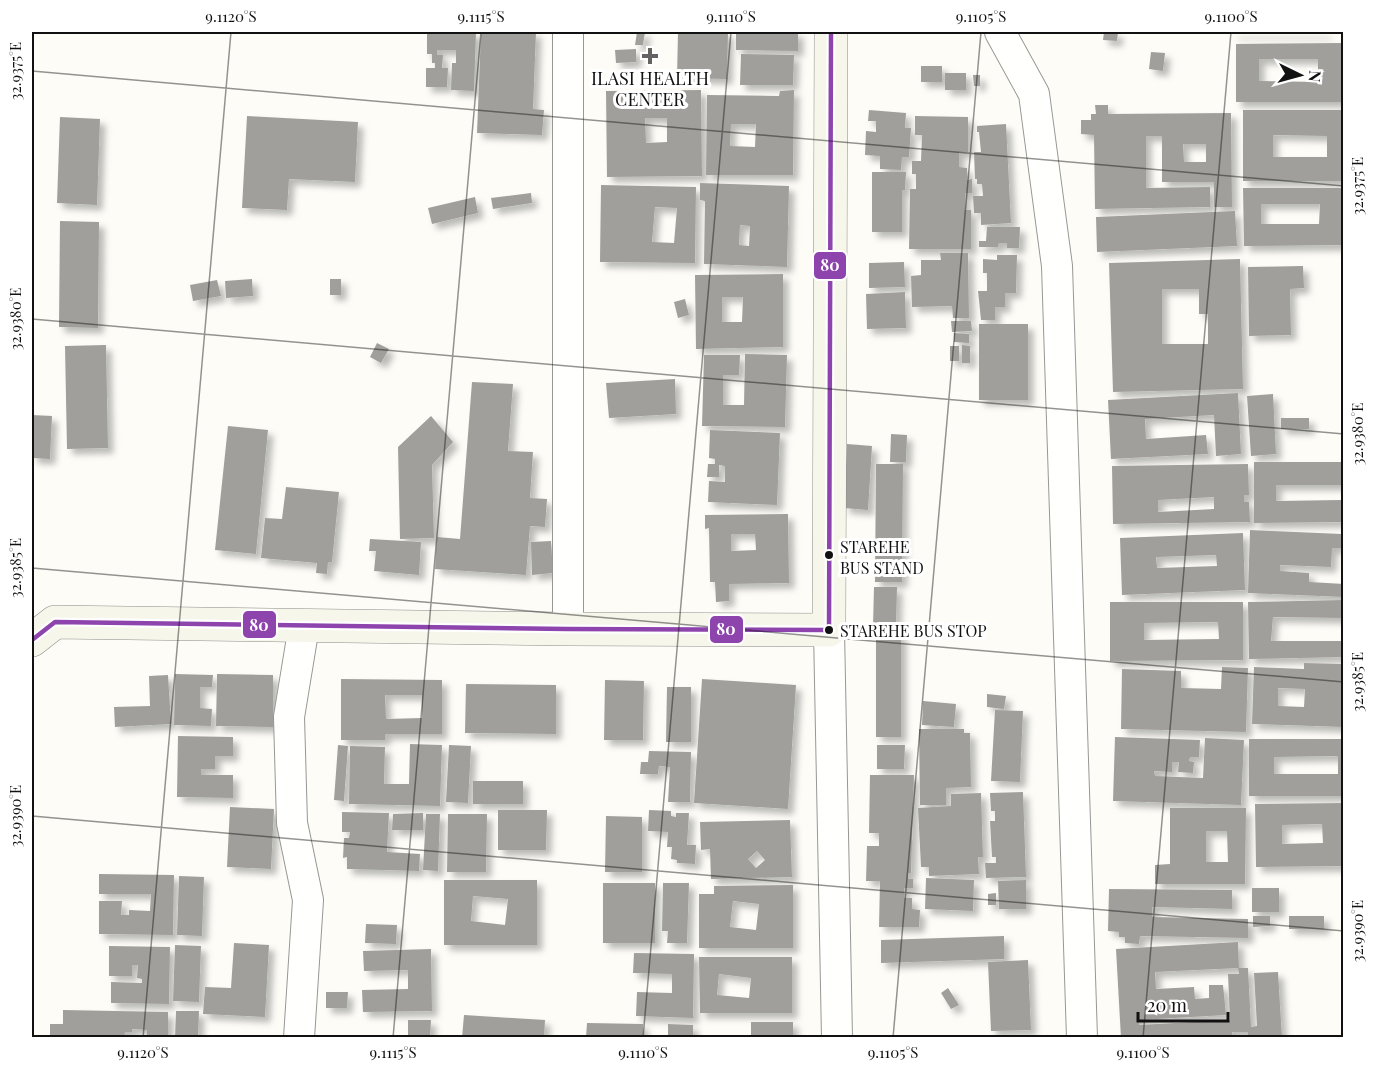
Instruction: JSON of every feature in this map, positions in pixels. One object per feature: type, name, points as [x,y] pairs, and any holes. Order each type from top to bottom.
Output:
[{"type":"street","points":[[568,32],[568,629]]},
{"type":"street","points":[[831,32],[829,630],[837,1038]]},
{"type":"street","points":[[1000,32],[1034,94],[1057,266],[1082,1038]]},
{"type":"street","points":[[32,640],[55,622],[829,630]]},
{"type":"street","points":[[299,1038],[308,900],[292,823],[289,717],[304,626]]},
{"type":"building","points":[[427,32],[476,32],[474,91],[451,90],[452,63],[456,63],[456,50],[437,50],[437,55],[443,55],[442,68],[448,68],[447,87],[426,87],[426,68],[435,68],[435,63],[432,63],[432,54],[427,54]]},
{"type":"building","points":[[481,32],[536,32],[533,109],[544,110],[542,135],[477,133]]},
{"type":"building","points":[[637,32],[645,32],[643,45],[635,45]]},
{"type":"building","points":[[678,32],[728,32],[727,79],[677,78]]},
{"type":"building","points":[[736,32],[798,32],[798,51],[736,50]]},
{"type":"building","points":[[1104,32],[1118,32],[1117,41],[1103,40]]},
{"type":"building","points":[[1233,32],[1326,32],[1326,34],[1233,34]]},
{"type":"building","points":[[1344,43],[1344,102],[1236,102],[1236,44]],"holes":[[[1259,59],[1318,59],[1318,82],[1259,81]]]},
{"type":"building","points":[[636,49],[636,62],[616,63],[615,50]]},
{"type":"building","points":[[1151,52],[1165,53],[1163,71],[1149,69]]},
{"type":"building","points":[[741,54],[794,55],[793,85],[740,85]]},
{"type":"building","points":[[921,66],[942,66],[942,82],[921,82]]},
{"type":"building","points":[[945,73],[966,73],[966,90],[945,90]]},
{"type":"building","points":[[973,75],[980,75],[980,86],[974,86]]},
{"type":"building","points":[[701,90],[702,176],[607,177],[606,91]],"holes":[[[645,118],[667,118],[667,142],[646,143]]]},
{"type":"building","points":[[794,90],[793,175],[706,175],[707,95],[779,96],[780,91]],"holes":[[[731,124],[756,124],[755,147],[730,146]]]},
{"type":"building","points":[[1095,105],[1108,105],[1108,114],[1231,113],[1232,207],[1214,207],[1214,182],[1162,182],[1162,136],[1146,136],[1146,188],[1210,187],[1210,207],[1095,209],[1094,135],[1081,134],[1081,120],[1091,120],[1091,114],[1096,114]],"holes":[[[1183,144],[1206,144],[1206,162],[1184,162]]]},
{"type":"building","points":[[869,110],[906,113],[905,128],[911,128],[909,157],[902,157],[901,170],[880,169],[880,156],[865,155],[866,131],[876,132],[876,121],[868,121]]},
{"type":"building","points":[[1243,110],[1344,110],[1344,181],[1243,181]],"holes":[[[1273,135],[1327,136],[1327,157],[1273,157]]]},
{"type":"building","points":[[247,116],[358,122],[355,182],[289,179],[287,210],[242,208]]},
{"type":"building","points":[[915,116],[968,117],[968,152],[959,152],[959,167],[967,168],[967,180],[972,179],[972,193],[965,193],[965,210],[971,210],[971,249],[909,249],[910,189],[916,189],[916,174],[912,174],[912,161],[921,161],[922,135],[915,135]]},
{"type":"building","points":[[60,117],[100,119],[97,205],[57,203]]},
{"type":"building","points":[[1006,124],[1011,223],[981,225],[981,213],[974,213],[973,196],[983,196],[982,184],[977,184],[977,179],[975,179],[974,152],[981,152],[977,126]]},
{"type":"building","points":[[872,172],[906,172],[905,190],[902,190],[902,232],[872,232]]},
{"type":"building","points":[[700,183],[789,186],[787,267],[704,264],[705,201],[700,200]],"holes":[[[740,225],[750,226],[749,246],[739,245]]]},
{"type":"building","points":[[601,185],[696,187],[695,263],[600,262]],"holes":[[[655,207],[677,208],[674,243],[652,242]]]},
{"type":"building","points":[[1243,188],[1344,188],[1344,245],[1244,246]],"holes":[[[1261,204],[1320,204],[1319,224],[1261,224]]]},
{"type":"building","points":[[531,193],[532,203],[493,209],[491,198]]},
{"type":"building","points":[[475,197],[478,213],[432,224],[428,208]]},
{"type":"building","points":[[1235,211],[1237,246],[1097,252],[1096,217]]},
{"type":"building","points":[[60,221],[99,222],[98,328],[59,327]]},
{"type":"building","points":[[987,227],[1020,227],[1019,248],[1007,248],[1007,243],[999,243],[998,247],[979,247],[979,241],[986,241]]},
{"type":"building","points":[[940,253],[968,253],[969,318],[953,318],[952,306],[912,307],[911,276],[921,275],[921,260],[941,260]]},
{"type":"building","points":[[997,255],[1017,255],[1016,293],[1005,293],[1005,307],[995,307],[995,320],[981,320],[978,291],[987,291],[987,273],[983,273],[983,259],[997,260]]},
{"type":"building","points":[[1240,259],[1243,389],[1113,392],[1109,263]],"holes":[[[1162,289],[1199,289],[1199,314],[1208,314],[1208,344],[1162,344]]]},
{"type":"building","points":[[904,262],[905,287],[869,288],[869,263]]},
{"type":"building","points":[[1303,266],[1304,288],[1290,289],[1291,335],[1249,336],[1248,267]]},
{"type":"building","points":[[783,274],[783,347],[696,349],[695,275]],"holes":[[[722,297],[743,297],[742,322],[722,322]]]},
{"type":"building","points":[[252,279],[253,296],[226,298],[225,281]]},
{"type":"building","points":[[330,279],[341,279],[341,295],[330,295]]},
{"type":"building","points":[[217,280],[221,296],[193,301],[190,285]]},
{"type":"building","points":[[905,292],[906,328],[867,329],[866,294]]},
{"type":"building","points":[[685,299],[689,315],[678,318],[674,302]]},
{"type":"building","points":[[951,321],[971,321],[972,331],[952,332]]},
{"type":"building","points":[[979,324],[1028,324],[1028,400],[979,400]]},
{"type":"building","points":[[954,333],[969,334],[969,343],[954,342]]},
{"type":"building","points":[[377,343],[389,349],[381,363],[370,357]]},
{"type":"building","points":[[106,345],[108,448],[67,449],[65,346]]},
{"type":"building","points":[[962,345],[970,346],[970,363],[962,363]]},
{"type":"building","points":[[950,346],[959,346],[959,361],[950,361]]},
{"type":"building","points":[[745,354],[787,355],[785,427],[702,426],[704,355],[740,355],[739,375],[723,375],[723,405],[744,405]]},
{"type":"building","points":[[675,379],[676,414],[609,418],[606,383]]},
{"type":"building","points":[[472,382],[513,384],[508,451],[533,452],[530,498],[547,499],[545,527],[530,526],[526,575],[435,569],[437,537],[460,539]]},
{"type":"building","points":[[1238,393],[1241,454],[1216,456],[1214,415],[1145,419],[1146,439],[1206,435],[1208,454],[1111,459],[1108,400]]},
{"type":"building","points":[[1273,394],[1276,454],[1251,456],[1247,396]]},
{"type":"building","points":[[32,415],[52,416],[50,459],[32,458]]},
{"type":"building","points":[[431,416],[453,442],[432,465],[434,538],[400,539],[398,447]]},
{"type":"building","points":[[1281,418],[1309,418],[1309,429],[1281,429]]},
{"type":"building","points":[[228,426],[268,430],[256,554],[215,550]]},
{"type":"building","points":[[710,430],[780,433],[777,505],[708,502],[709,481],[725,482],[725,466],[719,465],[719,477],[707,477],[708,464],[715,464],[715,459],[709,458]]},
{"type":"building","points":[[891,434],[907,435],[906,462],[890,462]]},
{"type":"building","points":[[847,444],[872,446],[868,510],[844,508]]},
{"type":"building","points":[[1254,462],[1344,462],[1344,485],[1276,485],[1276,501],[1342,500],[1342,522],[1254,523]]},
{"type":"building","points":[[876,464],[903,464],[902,582],[875,582]]},
{"type":"building","points":[[1248,464],[1249,495],[1244,495],[1244,502],[1249,502],[1250,522],[1113,524],[1112,466]],"holes":[[[1214,497],[1214,509],[1158,512],[1158,500]]]},
{"type":"building","points":[[286,487],[339,492],[332,562],[328,562],[327,574],[316,573],[317,563],[261,558],[265,518],[282,519]]},
{"type":"building","points":[[788,514],[789,583],[729,584],[729,601],[716,602],[715,582],[710,582],[709,528],[705,529],[705,515]],"holes":[[[731,534],[755,534],[756,550],[731,551]]]},
{"type":"building","points":[[1250,530],[1342,534],[1341,548],[1332,548],[1331,567],[1280,565],[1280,571],[1309,573],[1309,582],[1344,584],[1344,597],[1248,593]]},
{"type":"building","points":[[1243,533],[1245,590],[1122,595],[1120,538]],"holes":[[[1216,555],[1217,566],[1157,568],[1156,557]]]},
{"type":"building","points":[[370,539],[421,542],[419,575],[374,571],[376,551],[369,551]]},
{"type":"building","points":[[551,541],[553,573],[532,575],[531,542]]},
{"type":"building","points":[[874,587],[897,587],[896,626],[873,626]]},
{"type":"building","points":[[1344,600],[1344,618],[1273,617],[1271,641],[1341,641],[1342,632],[1344,632],[1344,657],[1249,659],[1248,602]]},
{"type":"building","points":[[1110,602],[1243,602],[1243,660],[1110,661]],"holes":[[[1218,622],[1219,639],[1144,640],[1144,623]]]},
{"type":"building","points":[[876,633],[901,633],[901,737],[876,737]]},
{"type":"building","points":[[1304,663],[1344,664],[1344,727],[1252,724],[1254,667],[1304,669]],"holes":[[[1278,688],[1305,689],[1304,707],[1278,706]]]},
{"type":"building","points":[[1222,667],[1248,668],[1246,732],[1121,729],[1122,669],[1181,671],[1181,688],[1221,689]]},
{"type":"building","points":[[175,674],[213,675],[212,687],[200,687],[200,708],[212,709],[211,726],[174,725]]},
{"type":"building","points":[[217,674],[273,675],[273,727],[216,726]]},
{"type":"building","points":[[168,675],[171,724],[115,727],[114,707],[150,706],[149,676]]},
{"type":"building","points":[[341,679],[442,680],[442,734],[385,734],[385,740],[341,740]],"holes":[[[385,695],[422,695],[422,718],[386,719]]]},
{"type":"building","points":[[702,679],[796,685],[788,809],[694,803]]},
{"type":"building","points":[[605,680],[644,681],[643,740],[604,740]]},
{"type":"building","points":[[466,684],[556,685],[556,734],[465,733]]},
{"type":"building","points":[[667,687],[691,687],[691,742],[666,742]]},
{"type":"building","points":[[987,694],[1006,696],[1004,709],[987,707]]},
{"type":"building","points":[[923,701],[956,704],[954,727],[922,725]]},
{"type":"building","points":[[995,710],[1023,711],[1020,782],[991,781]]},
{"type":"building","points":[[919,729],[964,729],[964,733],[970,733],[971,787],[946,788],[946,805],[920,805]]},
{"type":"building","points":[[178,736],[233,737],[233,756],[215,756],[215,769],[201,769],[201,775],[233,775],[233,798],[177,797]]},
{"type":"building","points":[[1115,737],[1200,740],[1199,757],[1190,757],[1189,761],[1194,762],[1193,773],[1178,772],[1179,762],[1172,762],[1172,772],[1154,771],[1155,776],[1203,778],[1205,738],[1244,740],[1241,805],[1113,801]]},
{"type":"building","points":[[1249,739],[1344,739],[1344,796],[1249,796]],"holes":[[[1338,756],[1338,774],[1274,774],[1274,757]]]},
{"type":"building","points":[[410,744],[442,745],[440,806],[349,804],[350,746],[385,747],[384,784],[409,784]]},
{"type":"building","points":[[338,745],[348,746],[344,801],[334,800]]},
{"type":"building","points":[[449,745],[471,746],[468,803],[446,802]]},
{"type":"building","points":[[877,745],[905,745],[904,769],[877,769]]},
{"type":"building","points":[[649,751],[691,752],[690,802],[668,802],[670,767],[659,766],[658,774],[640,774],[641,762],[648,762]]},
{"type":"building","points":[[870,775],[914,775],[911,873],[908,873],[908,879],[913,879],[913,888],[904,888],[904,898],[912,898],[912,909],[920,910],[919,927],[879,927],[880,881],[866,881],[867,846],[879,846],[879,833],[869,833]]},
{"type":"building","points":[[473,781],[523,781],[523,804],[473,804]]},
{"type":"building","points":[[1023,792],[1026,877],[986,878],[985,863],[996,863],[996,857],[992,857],[990,821],[995,821],[995,811],[991,811],[990,793]]},
{"type":"building","points":[[981,793],[983,857],[978,857],[979,874],[929,876],[929,867],[921,867],[918,808],[951,806],[951,794]]},
{"type":"building","points":[[1344,803],[1344,866],[1256,867],[1255,804]],"holes":[[[1322,824],[1323,843],[1282,844],[1282,825]]]},
{"type":"building","points":[[230,807],[274,809],[271,869],[227,867]]},
{"type":"building","points":[[1170,808],[1246,808],[1245,884],[1155,884],[1155,865],[1170,864]],"holes":[[[1206,831],[1227,831],[1228,862],[1206,862]]]},
{"type":"building","points":[[498,810],[547,810],[546,850],[498,850]]},
{"type":"building","points":[[649,810],[671,811],[671,816],[676,817],[676,813],[689,813],[687,845],[696,845],[695,864],[677,863],[677,860],[671,859],[672,847],[667,847],[668,832],[648,831]]},
{"type":"building","points":[[342,812],[389,813],[387,852],[420,854],[419,871],[347,869],[347,857],[343,858],[344,838],[349,838],[350,832],[342,832]]},
{"type":"building","points":[[423,813],[423,830],[392,830],[393,814]]},
{"type":"building","points":[[426,814],[440,814],[438,871],[423,870]]},
{"type":"building","points":[[448,814],[487,814],[486,872],[447,872]]},
{"type":"building","points":[[606,816],[642,817],[642,872],[605,872]]},
{"type":"building","points":[[790,820],[792,877],[711,879],[710,849],[701,850],[700,822]],"holes":[[[757,851],[765,860],[756,868],[748,859]]]},
{"type":"building","points":[[99,874],[174,875],[173,935],[99,934],[99,901],[122,901],[121,915],[129,915],[129,910],[150,911],[151,894],[99,894]]},
{"type":"building","points":[[179,876],[204,877],[202,936],[177,935]]},
{"type":"building","points":[[926,878],[974,880],[973,911],[925,909]]},
{"type":"building","points":[[444,880],[537,880],[537,945],[444,945]],"holes":[[[473,896],[508,899],[505,925],[471,921]]]},
{"type":"building","points":[[1026,880],[1026,909],[999,909],[998,881]]},
{"type":"building","points":[[603,883],[655,883],[655,943],[603,943]]},
{"type":"building","points":[[663,883],[689,883],[687,943],[667,943],[668,931],[662,931]]},
{"type":"building","points":[[793,885],[793,948],[699,948],[699,894],[714,894],[714,886]],"holes":[[[733,901],[759,904],[756,930],[730,927]]]},
{"type":"building","points":[[1252,888],[1279,888],[1279,912],[1252,912]]},
{"type":"building","points":[[1109,889],[1232,890],[1232,909],[1152,907],[1152,917],[1248,919],[1248,938],[1140,936],[1139,944],[1125,943],[1125,937],[1119,937],[1119,932],[1108,931]]},
{"type":"building","points":[[996,893],[996,905],[988,905],[988,894]]},
{"type":"building","points":[[1253,916],[1270,916],[1270,926],[1253,927]]},
{"type":"building","points":[[1289,916],[1324,916],[1324,929],[1289,929]]},
{"type":"building","points":[[366,924],[397,925],[396,944],[365,943]]},
{"type":"building","points":[[1004,936],[1004,959],[881,963],[881,940]]},
{"type":"building","points":[[1238,942],[1239,968],[1248,968],[1251,1027],[1257,1026],[1254,973],[1278,972],[1282,1038],[1248,1038],[1248,1032],[1232,1032],[1233,1038],[1121,1038],[1116,949]],"holes":[[[1238,968],[1239,974],[1228,974],[1230,1020],[1139,1025],[1139,1020],[1226,1015],[1223,985],[1209,985],[1209,998],[1195,999],[1194,987],[1156,989],[1155,972]]]},
{"type":"building","points":[[234,943],[269,945],[265,1017],[203,1014],[205,987],[231,988]]},
{"type":"building","points":[[175,945],[201,946],[199,1002],[173,1001]]},
{"type":"building","points":[[109,946],[170,947],[169,1004],[111,1003],[111,982],[142,983],[142,979],[137,978],[138,965],[132,965],[132,976],[109,976]]},
{"type":"building","points":[[431,949],[432,1011],[363,1012],[362,990],[408,989],[408,970],[364,971],[363,951]]},
{"type":"building","points":[[634,953],[694,954],[693,1018],[636,1016],[637,992],[672,993],[672,974],[633,973]]},
{"type":"building","points":[[699,957],[792,957],[792,1013],[700,1013]],"holes":[[[719,974],[751,978],[749,998],[717,995]]]},
{"type":"building","points":[[1028,960],[1031,1030],[991,1031],[988,962]]},
{"type":"building","points":[[948,988],[959,1005],[951,1009],[941,993]]},
{"type":"building","points":[[326,992],[348,992],[347,1008],[326,1008]]},
{"type":"building","points":[[63,1010],[168,1012],[168,1038],[147,1038],[147,1030],[132,1029],[132,1032],[125,1032],[124,1038],[50,1038],[50,1024],[63,1024]]},
{"type":"building","points":[[176,1011],[199,1011],[198,1038],[175,1038]]},
{"type":"building","points":[[464,1015],[545,1020],[544,1038],[462,1038]]},
{"type":"building","points":[[408,1020],[431,1020],[430,1038],[408,1038]]},
{"type":"building","points":[[751,1022],[793,1022],[793,1038],[751,1038]]},
{"type":"building","points":[[587,1023],[643,1024],[643,1038],[586,1038]]},
{"type":"building","points":[[668,1024],[693,1025],[693,1038],[668,1038]]},
{"type":"transit line","name":"80","points":[[32,640],[55,622],[829,630],[831,32]]},
{"type":"place","name":"ILASI HEALTH CENTER","points":[[650,56]]},
{"type":"place","name":"STAREHE BUS STAND","points":[[829,555]]},
{"type":"place","name":"STAREHE BUS STOP","points":[[829,630]]}]
